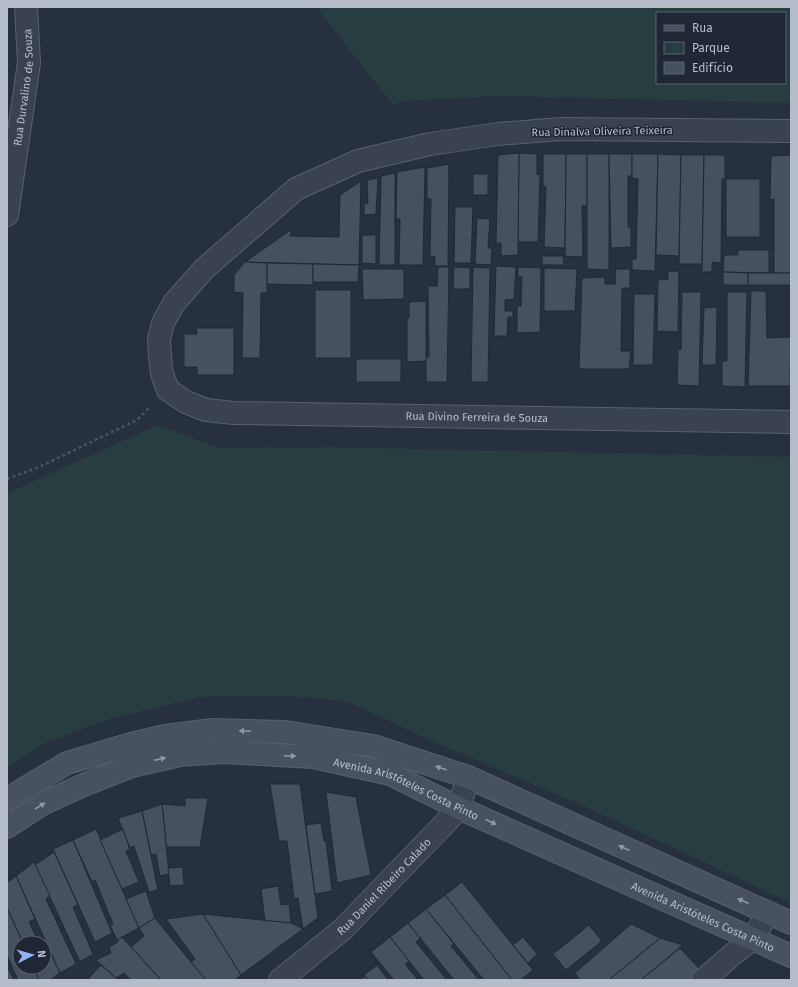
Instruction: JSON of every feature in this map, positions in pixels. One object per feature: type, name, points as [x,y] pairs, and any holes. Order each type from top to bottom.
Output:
[{"type":"main road","name":"Avenida Aristóteles Costa Pinto","points":[[7,799],[67,763],[158,738],[213,730],[285,732],[373,746],[468,777],[791,923]]},
{"type":"main road","name":"Avenida Aristóteles Costa Pinto","points":[[7,827],[44,802],[132,766],[180,755],[223,752],[313,757],[390,774],[459,808],[791,956]]},
{"type":"street","name":"Rua Durvalino de Souza","points":[[7,214],[28,63],[26,7]]},
{"type":"street","name":"Rua Dinalva Oliveira Teixeira","points":[[168,390],[162,374],[159,339],[163,322],[174,303],[204,269],[296,189],[358,161],[430,144],[498,134],[560,129],[791,131]]},
{"type":"street","name":"Rua Divino Ferreira de Souza","points":[[168,390],[186,402],[206,410],[234,413],[791,422]]},
{"type":"street","name":"Rua Daniel Ribeiro Calado","points":[[280,980],[343,929],[459,808],[468,777]]},
{"type":"street","points":[[703,980],[753,939],[768,912]]},
{"type":"path","points":[[7,479],[40,467],[137,420],[168,390]]},
{"type":"green space","points":[[316,7],[791,7],[791,103],[497,96],[404,101],[393,105]]},
{"type":"green space","points":[[158,425],[219,448],[331,447],[791,457],[791,903],[590,809],[434,742],[346,701],[285,696],[201,697],[109,719],[45,743],[7,768],[7,493]]},
{"type":"building","points":[[519,153],[537,154],[537,175],[540,174],[538,242],[518,242]]},
{"type":"building","points":[[519,153],[518,255],[501,256],[501,243],[496,243],[498,155]]},
{"type":"building","points":[[543,154],[566,154],[565,248],[544,247],[546,187],[543,186]]},
{"type":"building","points":[[566,154],[587,154],[587,206],[582,206],[583,257],[565,256]]},
{"type":"building","points":[[587,154],[609,154],[609,270],[587,269]]},
{"type":"building","points":[[609,154],[632,154],[632,176],[628,176],[628,227],[631,227],[631,247],[611,248]]},
{"type":"building","points":[[632,154],[658,154],[655,271],[632,270],[632,259],[636,259],[638,179],[632,178]]},
{"type":"building","points":[[658,154],[681,155],[679,256],[656,255]]},
{"type":"building","points":[[681,155],[704,155],[702,264],[679,264]]},
{"type":"building","points":[[704,155],[725,155],[725,179],[722,179],[721,263],[712,262],[712,272],[702,272]]},
{"type":"building","points":[[791,155],[791,273],[774,273],[774,199],[770,200],[771,156]]},
{"type":"building","points":[[449,164],[448,266],[435,266],[435,257],[430,256],[431,199],[427,199],[427,168]]},
{"type":"building","points":[[425,167],[423,265],[399,265],[400,219],[396,219],[397,172]]},
{"type":"building","points":[[395,173],[395,265],[379,265],[381,176]]},
{"type":"building","points":[[473,174],[488,174],[488,195],[473,195]]},
{"type":"building","points":[[378,178],[376,214],[364,215],[364,204],[368,203],[367,180]]},
{"type":"building","points":[[726,179],[760,179],[760,237],[726,237]]},
{"type":"building","points":[[361,181],[359,265],[245,262],[292,229],[290,236],[339,237],[340,195]]},
{"type":"building","points":[[455,207],[473,207],[471,263],[454,263]]},
{"type":"building","points":[[477,218],[490,219],[488,248],[492,248],[491,265],[475,264]]},
{"type":"building","points":[[362,235],[376,235],[376,264],[362,263]]},
{"type":"building","points":[[738,250],[769,250],[769,273],[723,272],[724,255],[738,255]]},
{"type":"building","points":[[542,256],[563,256],[564,265],[542,265]]},
{"type":"building","points":[[245,262],[267,263],[267,293],[261,293],[260,358],[242,358],[243,293],[234,292],[234,275]]},
{"type":"building","points":[[267,263],[313,264],[313,285],[267,284]]},
{"type":"building","points":[[313,264],[359,265],[358,282],[313,282]]},
{"type":"building","points":[[496,266],[516,267],[514,299],[505,300],[505,311],[513,311],[513,317],[508,317],[507,336],[494,336]]},
{"type":"building","points":[[438,267],[449,267],[447,382],[426,382],[426,357],[429,357],[428,286],[437,286]]},
{"type":"building","points":[[454,267],[470,268],[470,289],[453,289]]},
{"type":"building","points":[[473,267],[490,268],[488,382],[471,382]]},
{"type":"building","points":[[518,267],[541,268],[540,332],[517,333],[517,306],[521,306],[522,277],[518,277]]},
{"type":"building","points":[[544,268],[577,269],[575,311],[544,311]]},
{"type":"building","points":[[362,269],[404,269],[404,299],[363,300]]},
{"type":"building","points":[[616,269],[630,269],[630,288],[622,288],[621,351],[631,351],[629,369],[579,369],[582,278],[605,277],[605,284],[615,284]]},
{"type":"building","points":[[668,271],[679,271],[678,332],[657,331],[658,280],[668,279]]},
{"type":"building","points":[[723,272],[748,273],[748,285],[723,285]]},
{"type":"building","points":[[748,273],[791,273],[791,285],[748,285]]},
{"type":"building","points":[[315,290],[351,290],[351,358],[315,358]]},
{"type":"building","points":[[751,291],[766,291],[767,338],[791,337],[790,386],[748,386]]},
{"type":"building","points":[[682,292],[701,292],[699,386],[677,385],[678,350],[681,349]]},
{"type":"building","points":[[727,292],[747,292],[745,387],[722,386],[722,361],[727,361]]},
{"type":"building","points":[[634,294],[655,294],[653,365],[633,365]]},
{"type":"building","points":[[426,301],[426,361],[407,362],[407,318],[409,318],[409,302]]},
{"type":"building","points":[[717,307],[716,365],[702,365],[704,308]]},
{"type":"building","points":[[196,328],[234,328],[234,375],[197,375],[197,367],[184,367],[184,334],[197,334]]},
{"type":"building","points":[[356,359],[401,359],[401,382],[356,382]]},
{"type":"building","points":[[270,784],[300,784],[318,918],[303,929],[298,898],[294,899],[287,841],[279,841]]},
{"type":"building","points":[[326,792],[356,797],[371,875],[337,883]]},
{"type":"building","points":[[185,798],[208,798],[200,847],[166,847],[162,804],[185,806]]},
{"type":"building","points":[[162,804],[169,874],[160,876],[156,854],[151,855],[142,811]]},
{"type":"building","points":[[142,811],[158,890],[149,892],[134,846],[130,848],[118,818]]},
{"type":"building","points":[[321,823],[324,841],[326,841],[332,891],[315,894],[306,825]]},
{"type":"building","points":[[96,829],[139,928],[117,940],[110,925],[113,924],[95,880],[92,882],[73,840]]},
{"type":"building","points":[[123,829],[130,850],[126,851],[139,882],[122,889],[100,840]]},
{"type":"building","points":[[73,840],[112,933],[95,942],[53,849]]},
{"type":"building","points":[[54,852],[78,905],[73,907],[93,954],[80,962],[35,865]]},
{"type":"building","points":[[34,862],[50,896],[46,899],[76,964],[60,973],[52,955],[52,935],[43,935],[16,876]]},
{"type":"building","points":[[183,867],[184,885],[170,886],[168,868]]},
{"type":"building","points":[[16,876],[35,919],[29,922],[35,935],[19,935],[7,908],[7,883]]},
{"type":"building","points":[[462,882],[533,970],[521,980],[512,980],[445,895]]},
{"type":"building","points":[[278,886],[281,905],[289,904],[291,923],[265,921],[261,889]]},
{"type":"building","points":[[146,891],[155,918],[139,928],[126,899]]},
{"type":"building","points":[[445,895],[512,980],[484,980],[426,909]]},
{"type":"building","points":[[7,908],[19,935],[12,935],[12,966],[7,955]]},
{"type":"building","points":[[426,909],[454,944],[451,946],[479,980],[454,980],[408,923]]},
{"type":"building","points":[[203,914],[241,975],[235,980],[206,980],[191,962],[195,959],[166,919]]},
{"type":"building","points":[[203,914],[291,923],[303,929],[241,975]]},
{"type":"building","points":[[155,918],[206,980],[161,980],[131,947],[144,936],[139,928]]},
{"type":"building","points":[[408,923],[420,938],[416,942],[447,980],[424,980],[390,937]]},
{"type":"building","points":[[631,924],[660,938],[609,980],[580,980],[575,973]]},
{"type":"building","points":[[589,925],[602,941],[566,970],[553,954]]},
{"type":"building","points":[[122,937],[161,980],[131,980],[124,973],[116,978],[96,960],[111,953],[109,947],[118,942],[117,940]]},
{"type":"building","points":[[390,937],[409,961],[405,964],[418,980],[394,980],[371,952]]},
{"type":"building","points":[[523,937],[537,954],[528,963],[513,945]]},
{"type":"building","points":[[660,938],[683,945],[641,980],[609,980]]},
{"type":"building","points":[[680,948],[706,976],[701,980],[641,980]]},
{"type":"building","points":[[52,956],[60,973],[50,980],[39,980],[37,975],[52,975]]},
{"type":"building","points":[[101,965],[107,970],[118,980],[87,980]]},
{"type":"building","points":[[377,965],[388,980],[368,980],[364,975]]},
{"type":"building","points":[[7,966],[14,980],[7,980]]},
{"type":"building","points":[[16,975],[37,975],[39,980],[18,980]]},
{"type":"building","points":[[365,976],[368,980],[360,980]]}]
